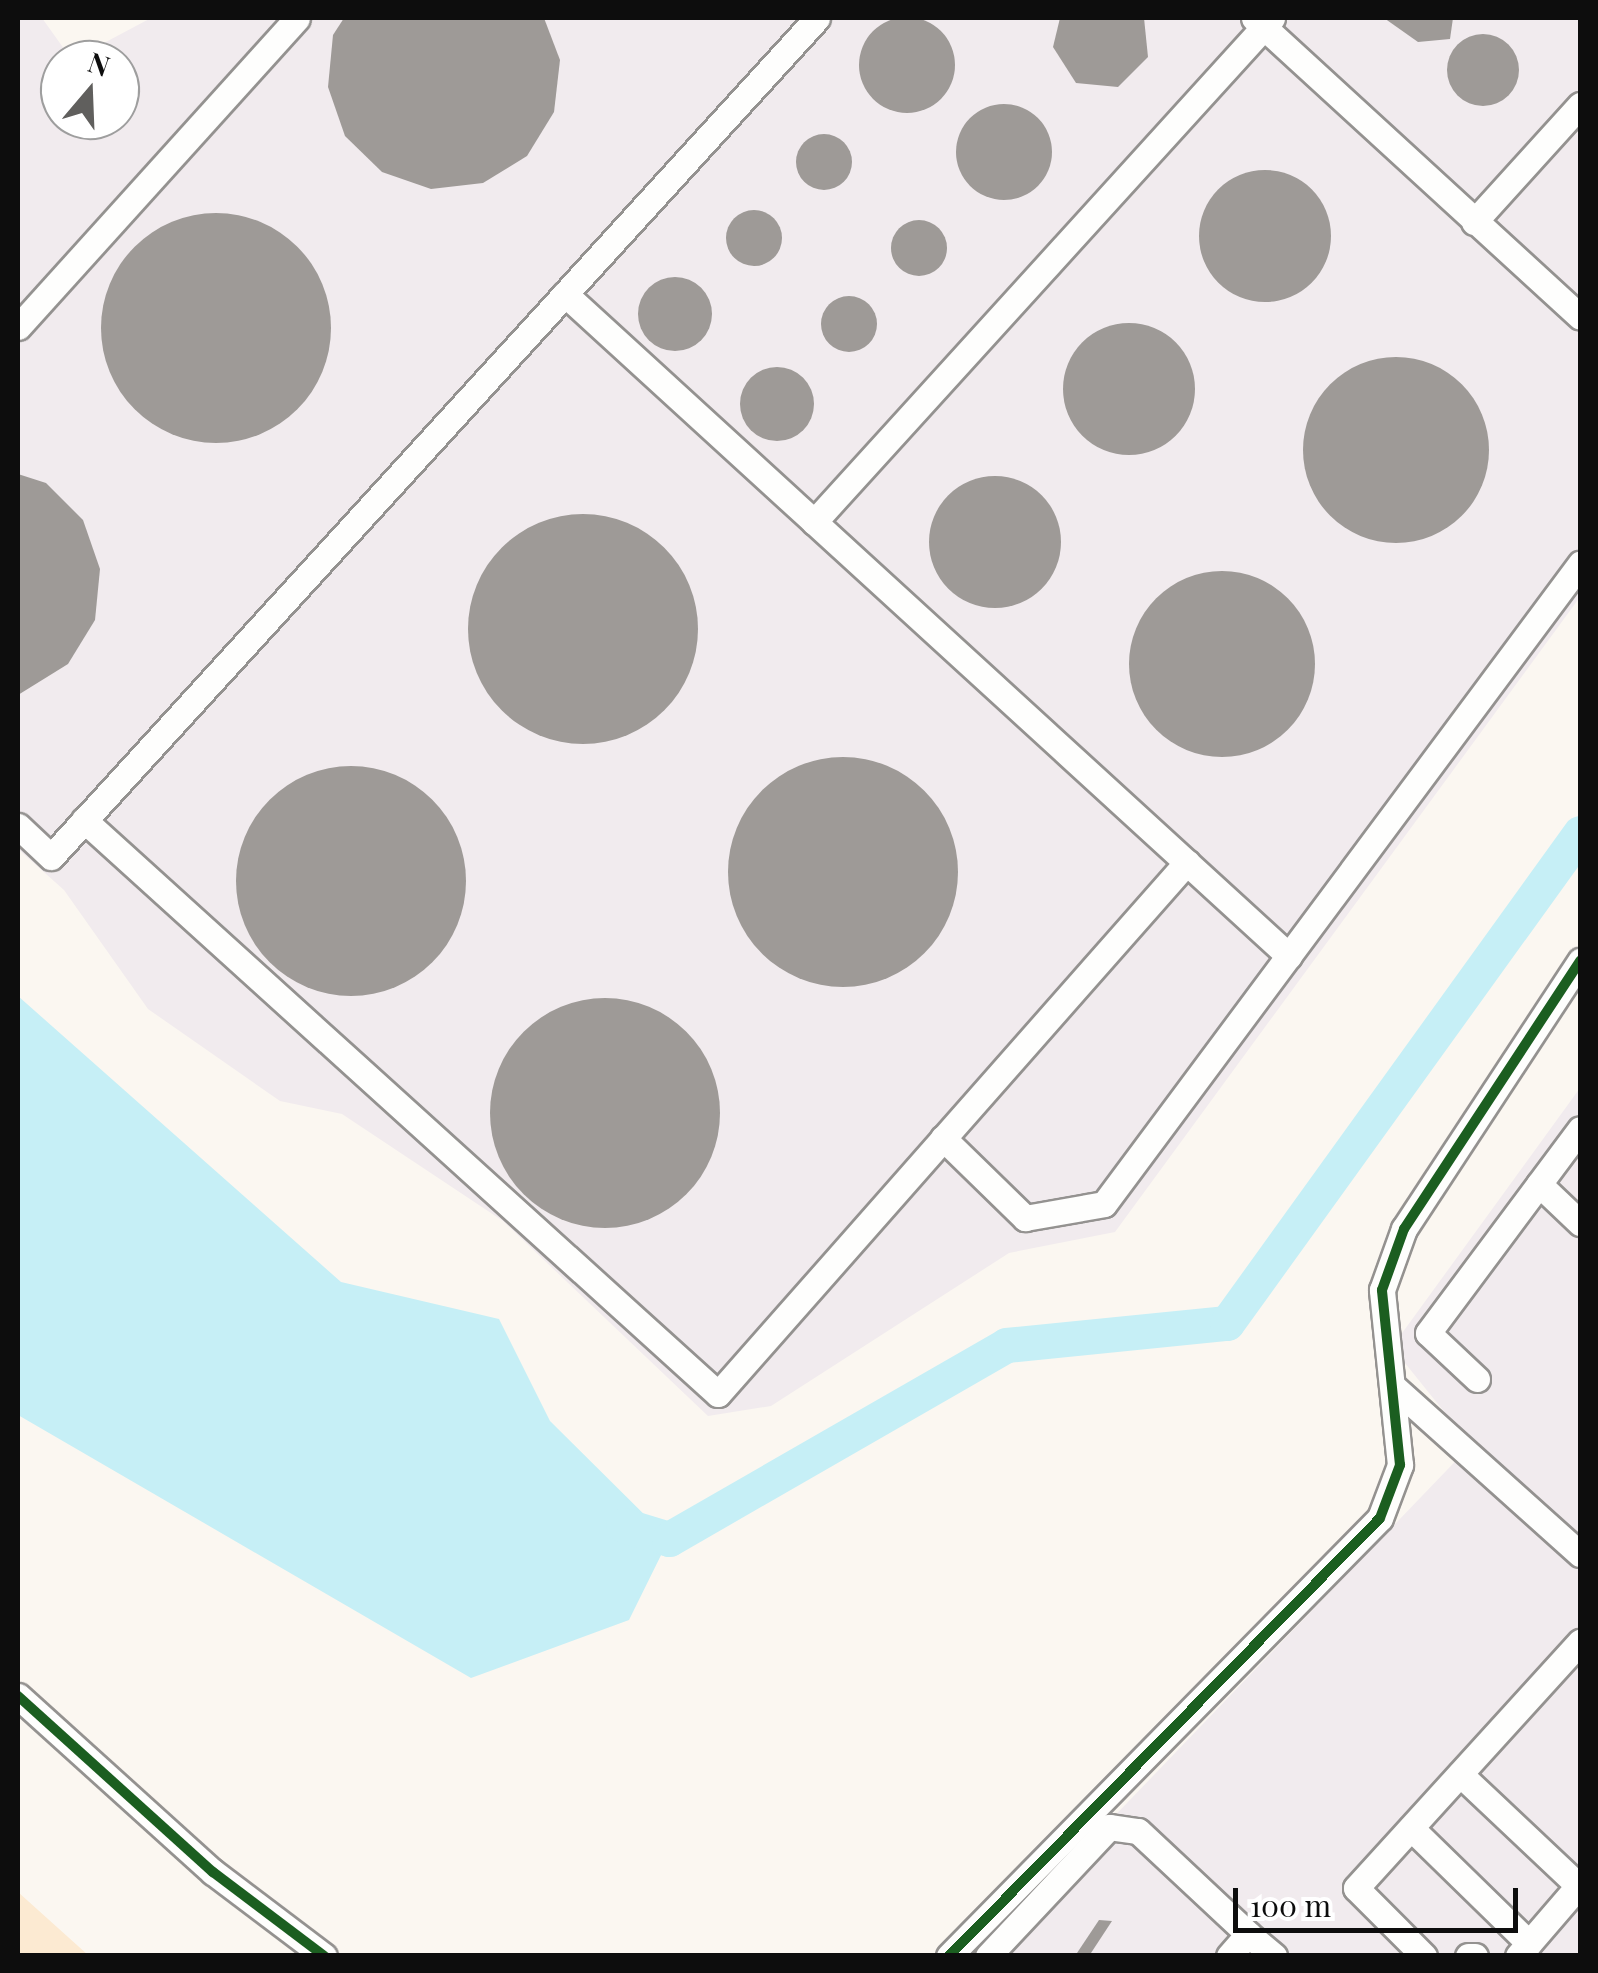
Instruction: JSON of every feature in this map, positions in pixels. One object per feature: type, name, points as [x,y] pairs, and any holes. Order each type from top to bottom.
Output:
[{"type":"street","points":[[18,327],[297,18]]},
{"type":"street","points":[[18,826],[51,856],[817,18]]},
{"type":"street","points":[[814,522],[1263,20],[1580,318]]},
{"type":"street","points":[[1474,222],[1580,104]]},
{"type":"street","points":[[565,294],[1289,956]]},
{"type":"street","points":[[943,1138],[1025,1218],[1104,1204],[1580,564]]},
{"type":"street","points":[[84,820],[718,1394],[1187,862]]},
{"type":"street","points":[[949,1956],[1380,1518],[1400,1465],[1396,1389],[1382,1290],[1404,1229],[1580,961]]},
{"type":"street","points":[[1477,1379],[1428,1333],[1580,1129]]},
{"type":"street","points":[[1539,1184],[1580,1223]]},
{"type":"street","points":[[1396,1389],[1577,1544]]},
{"type":"street","points":[[1424,1956],[1356,1888],[1580,1642]]},
{"type":"street","points":[[18,1696],[213,1872],[324,1956]]},
{"type":"street","points":[[1411,1828],[1524,1949],[1580,1885],[1460,1774]]},
{"type":"street","points":[[988,1956],[1109,1827],[1138,1831],[1274,1956]]},
{"type":"street","points":[[1229,1956],[1248,1934]]},
{"type":"shaded area","points":[[18,18],[42,18],[58,40],[40,40],[40,140],[140,140],[140,40],[110,40],[151,18],[1580,18],[1580,597],[1115,1232],[1009,1253],[771,1406],[708,1416],[503,1221],[342,1114],[280,1101],[148,1009],[64,890],[18,849]]},
{"type":"shaded area","points":[[1580,1088],[1580,1955],[980,1956],[1471,1445],[1392,1347]]},
{"type":"sand","points":[[18,1892],[88,1955],[18,1955]]},
{"type":"water","points":[[18,996],[341,1282],[499,1319],[550,1421],[669,1539],[629,1620],[471,1678],[18,1415]]},
{"type":"building","points":[[907,17],[925,21],[941,31],[951,47],[955,65],[951,83],[941,99],[925,109],[907,113],[889,109],[873,99],[863,83],[859,65],[863,47],[873,31],[889,21]]},
{"type":"building","points":[[344,18],[544,18],[560,60],[554,112],[527,156],[483,183],[431,189],[382,172],[345,136],[328,87],[333,35]]},
{"type":"building","points":[[1060,18],[1144,18],[1148,57],[1118,87],[1076,83],[1053,47]]},
{"type":"building","points":[[1384,18],[1453,18],[1450,39],[1418,42]]},
{"type":"building","points":[[1483,34],[1508,45],[1519,70],[1508,95],[1483,106],[1458,95],[1447,70],[1458,45]]},
{"type":"building","points":[[1004,104],[1022,108],[1038,118],[1048,134],[1052,152],[1048,170],[1038,186],[1022,196],[1004,200],[986,196],[970,186],[960,170],[956,152],[960,134],[970,118],[986,108]]},
{"type":"building","points":[[824,134],[844,142],[852,162],[844,182],[824,190],[804,182],[796,162],[804,142]]},
{"type":"building","points":[[1265,170],[1290,175],[1312,189],[1326,211],[1331,236],[1326,261],[1312,283],[1290,297],[1265,302],[1240,297],[1218,283],[1204,261],[1199,236],[1204,211],[1218,189],[1240,175]]},
{"type":"building","points":[[754,210],[774,218],[782,238],[774,258],[754,266],[734,258],[726,238],[734,218]]},
{"type":"building","points":[[216,213],[260,222],[297,247],[322,284],[331,328],[322,372],[297,409],[260,434],[216,443],[172,434],[135,409],[110,372],[101,328],[110,284],[135,247],[172,222]]},
{"type":"building","points":[[919,220],[939,228],[947,248],[939,268],[919,276],[899,268],[891,248],[899,228]]},
{"type":"building","points":[[675,277],[701,288],[712,314],[701,340],[675,351],[649,340],[638,314],[649,288]]},
{"type":"building","points":[[849,296],[869,304],[877,324],[869,344],[849,352],[829,344],[821,324],[829,304]]},
{"type":"building","points":[[1129,323],[1154,328],[1176,342],[1190,364],[1195,389],[1190,414],[1176,436],[1154,450],[1129,455],[1104,450],[1082,436],[1068,414],[1063,389],[1068,364],[1082,342],[1104,328]]},
{"type":"building","points":[[1396,357],[1432,364],[1462,384],[1482,414],[1489,450],[1482,486],[1462,516],[1432,536],[1396,543],[1360,536],[1330,516],[1310,486],[1303,450],[1310,414],[1330,384],[1360,364]]},
{"type":"building","points":[[777,367],[803,378],[814,404],[803,430],[777,441],[751,430],[740,404],[751,378]]},
{"type":"building","points":[[18,474],[46,483],[83,520],[100,569],[95,620],[68,664],[18,695]]},
{"type":"building","points":[[995,476],[1020,481],[1042,495],[1056,517],[1061,542],[1056,567],[1042,589],[1020,603],[995,608],[970,603],[948,589],[934,567],[929,542],[934,517],[948,495],[970,481]]},
{"type":"building","points":[[583,514],[627,523],[664,548],[689,585],[698,629],[689,673],[664,710],[627,735],[583,744],[539,735],[502,710],[477,673],[468,629],[477,585],[502,548],[539,523]]},
{"type":"building","points":[[1222,571],[1258,578],[1288,598],[1308,628],[1315,664],[1308,700],[1288,730],[1258,750],[1222,757],[1186,750],[1156,730],[1136,700],[1129,664],[1136,628],[1156,598],[1186,578]]},
{"type":"building","points":[[843,757],[887,766],[924,791],[949,828],[958,872],[949,916],[924,953],[887,978],[843,987],[799,978],[762,953],[737,916],[728,872],[737,828],[762,791],[799,766]]},
{"type":"building","points":[[351,766],[395,775],[432,800],[457,837],[466,881],[457,925],[432,962],[395,987],[351,996],[307,987],[270,962],[245,925],[236,881],[245,837],[270,800],[307,775]]},
{"type":"building","points":[[605,998],[649,1007],[686,1032],[711,1069],[720,1113],[711,1157],[686,1194],[649,1219],[605,1228],[561,1219],[524,1194],[499,1157],[490,1113],[499,1069],[524,1032],[561,1007]]},
{"type":"building","points":[[1099,1920],[1112,1921],[1089,1956],[1075,1956]]},
{"type":"waterway","points":[[623,1525],[669,1539],[1006,1345],[1227,1323],[1580,833]]},
{"type":"cycle path","points":[[949,1956],[1380,1518],[1400,1465],[1382,1290],[1404,1229],[1580,961]]},
{"type":"cycle path","points":[[18,1696],[213,1872],[324,1956]]}]
